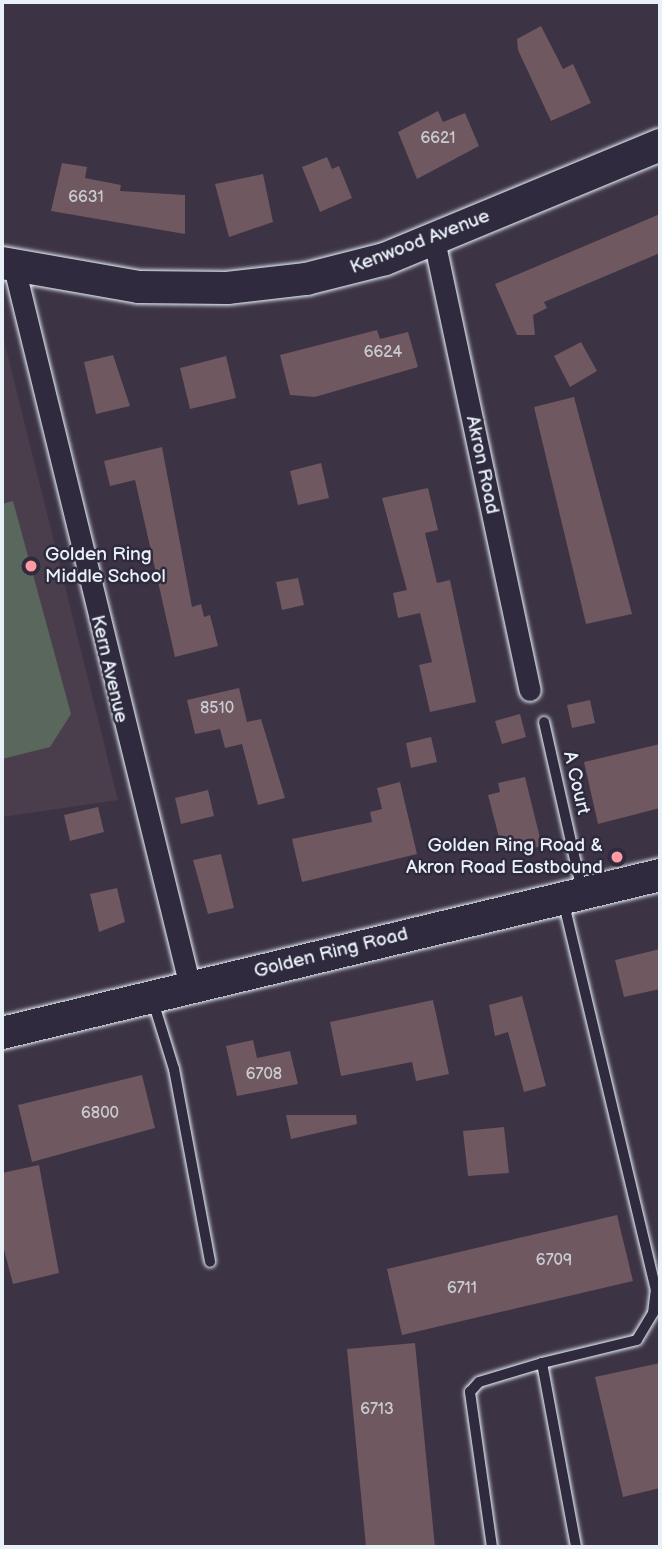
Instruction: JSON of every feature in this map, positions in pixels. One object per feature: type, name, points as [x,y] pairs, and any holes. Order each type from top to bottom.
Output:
[{"type":"street","name":"Kenwood Avenue","points":[[8,265],[139,287],[228,288],[342,271],[434,240],[660,145]]},
{"type":"street","name":"Akron Road","points":[[434,240],[530,690]]},
{"type":"street","name":"Kern Avenue","points":[[8,265],[190,987]]},
{"type":"street","name":"Golden Ring Road","points":[[2,1033],[660,875]]},
{"type":"lane","name":"A Court","points":[[492,1547],[470,1392],[479,1382],[542,1363],[637,1340],[653,1313],[656,1289],[573,895],[544,722]]},
{"type":"lane","points":[[151,996],[174,1069],[210,1262]]},
{"type":"lane","points":[[542,1363],[576,1547]]},
{"type":"shaded area","name":"Golden Ring Middle School","points":[[2,332],[118,800],[2,817]]},
{"type":"green space","points":[[13,501],[71,714],[50,747],[2,759],[2,504]]},
{"type":"building","points":[[541,26],[563,69],[573,64],[591,103],[551,121],[518,50],[517,39]]},
{"type":"building","points":[[438,111],[443,122],[465,113],[479,146],[417,179],[398,132]]},
{"type":"building","points":[[327,157],[332,169],[339,166],[352,198],[320,212],[302,167]]},
{"type":"building","points":[[62,163],[87,167],[85,178],[121,185],[120,191],[185,195],[185,234],[51,211]]},
{"type":"building","points":[[263,174],[273,222],[229,237],[215,184]]},
{"type":"building","points":[[660,214],[660,253],[544,302],[547,308],[533,315],[535,335],[517,335],[495,284]]},
{"type":"building","points":[[377,330],[380,339],[408,332],[418,367],[315,397],[290,395],[280,355]]},
{"type":"building","points":[[581,342],[597,371],[570,387],[554,356]]},
{"type":"building","points":[[113,355],[130,406],[96,414],[84,362]]},
{"type":"building","points":[[226,356],[236,398],[190,409],[180,368]]},
{"type":"building","points":[[574,397],[632,614],[586,624],[534,407]]},
{"type":"building","points":[[162,447],[192,607],[201,604],[204,617],[210,615],[218,646],[175,657],[135,480],[110,486],[104,461]]},
{"type":"building","points":[[321,463],[329,498],[298,505],[290,471]]},
{"type":"building","points":[[428,488],[438,530],[425,533],[437,583],[450,580],[476,702],[430,712],[419,665],[432,662],[420,613],[398,618],[393,593],[407,590],[382,498]]},
{"type":"building","points":[[298,578],[304,605],[282,610],[276,582]]},
{"type":"building","points":[[239,688],[247,722],[261,719],[285,798],[258,805],[242,744],[225,748],[220,729],[195,734],[187,700]]},
{"type":"building","points":[[590,700],[595,723],[572,728],[567,705]]},
{"type":"building","points":[[520,714],[526,737],[502,744],[495,721]]},
{"type":"building","points":[[431,737],[437,762],[411,768],[406,743]]},
{"type":"building","points":[[660,744],[660,808],[598,824],[584,762]]},
{"type":"building","points":[[525,777],[542,846],[521,851],[519,841],[501,845],[488,795],[500,792],[498,783]]},
{"type":"building","points":[[400,782],[417,854],[302,882],[292,839],[372,822],[370,812],[382,809],[377,788]]},
{"type":"building","points":[[208,790],[214,816],[181,824],[175,798]]},
{"type":"building","points":[[98,807],[104,832],[70,841],[64,815]]},
{"type":"building","points":[[221,854],[234,908],[208,914],[193,860]]},
{"type":"building","points":[[117,888],[125,922],[99,932],[90,894]]},
{"type":"building","points":[[660,949],[660,989],[624,997],[615,960]]},
{"type":"building","points":[[522,996],[546,1086],[524,1092],[508,1032],[495,1036],[489,1005]]},
{"type":"building","points":[[433,1000],[449,1074],[416,1081],[412,1062],[341,1076],[330,1022]]},
{"type":"building","points":[[253,1040],[257,1058],[290,1051],[298,1084],[237,1096],[226,1046]]},
{"type":"building","points":[[142,1075],[155,1128],[32,1162],[18,1105]]},
{"type":"building","points":[[286,1115],[356,1115],[357,1124],[291,1139]]},
{"type":"building","points":[[504,1127],[509,1173],[468,1176],[463,1131]]},
{"type":"building","points":[[39,1165],[59,1273],[13,1284],[2,1242],[2,1173]]},
{"type":"building","points":[[617,1215],[633,1281],[402,1335],[387,1269]]},
{"type":"building","points":[[415,1343],[435,1547],[366,1547],[347,1349]]},
{"type":"building","points":[[660,1363],[660,1488],[623,1497],[595,1377]]},
{"type":"place","name":"Golden Ring Middle School","points":[[31,566]]},
{"type":"place","name":"Golden Ring Road & Akron Road Eastbound","points":[[617,857]]}]
